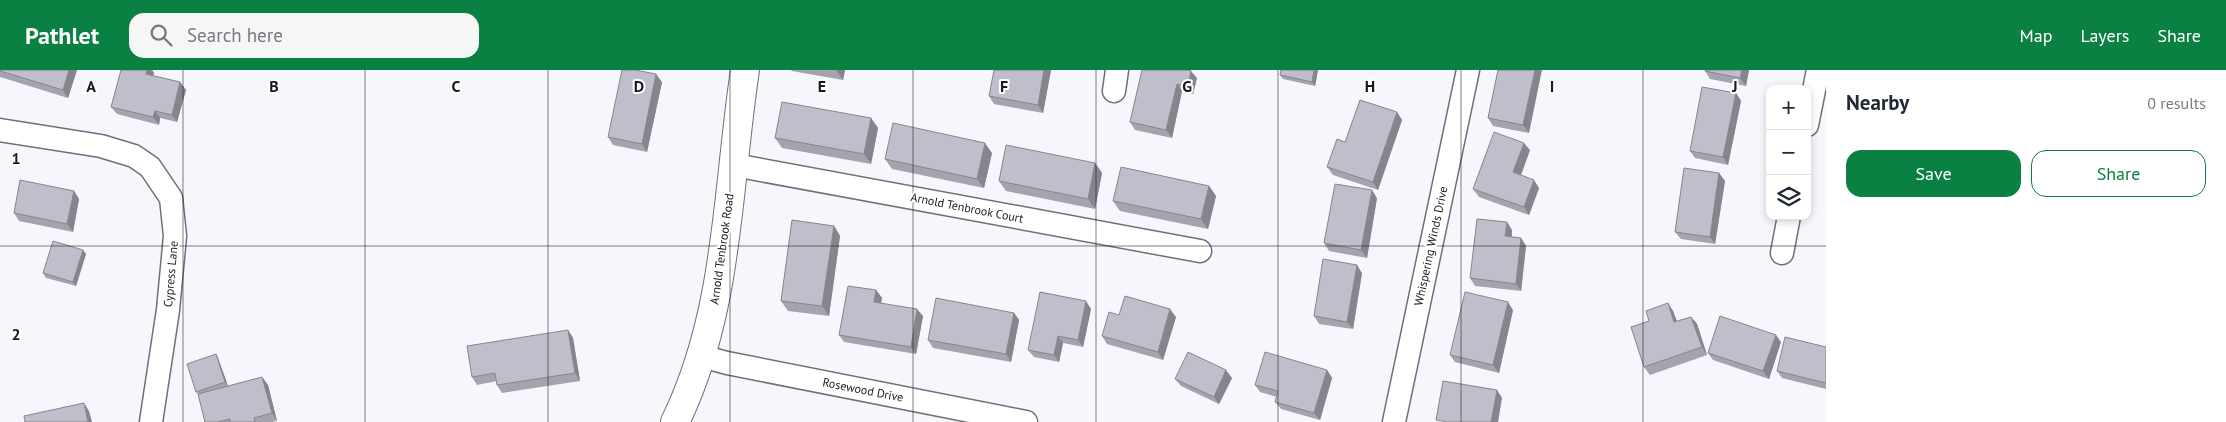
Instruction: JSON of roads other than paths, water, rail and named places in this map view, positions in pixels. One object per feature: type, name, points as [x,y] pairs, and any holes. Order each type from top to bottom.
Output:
[{"type":"street","name":"Arnold Tenbrook Road","points":[[675,422],[701,356],[716,297],[745,70]]},
{"type":"street","name":"Whispering Winds Drive","points":[[1394,422],[1468,70]]},
{"type":"street","points":[[1811,105],[1818,70]]},
{"type":"street","name":"Cypress Lane","points":[[0,130],[101,146],[134,156],[150,167],[170,198],[175,236],[168,310],[151,422]]},
{"type":"street","name":"Arnold Tenbrook Court","points":[[734,164],[1200,251]]},
{"type":"street","points":[[1782,253],[1788,220]]},
{"type":"street","name":"Rosewood Drive","points":[[701,356],[726,363],[1026,422]]}]
